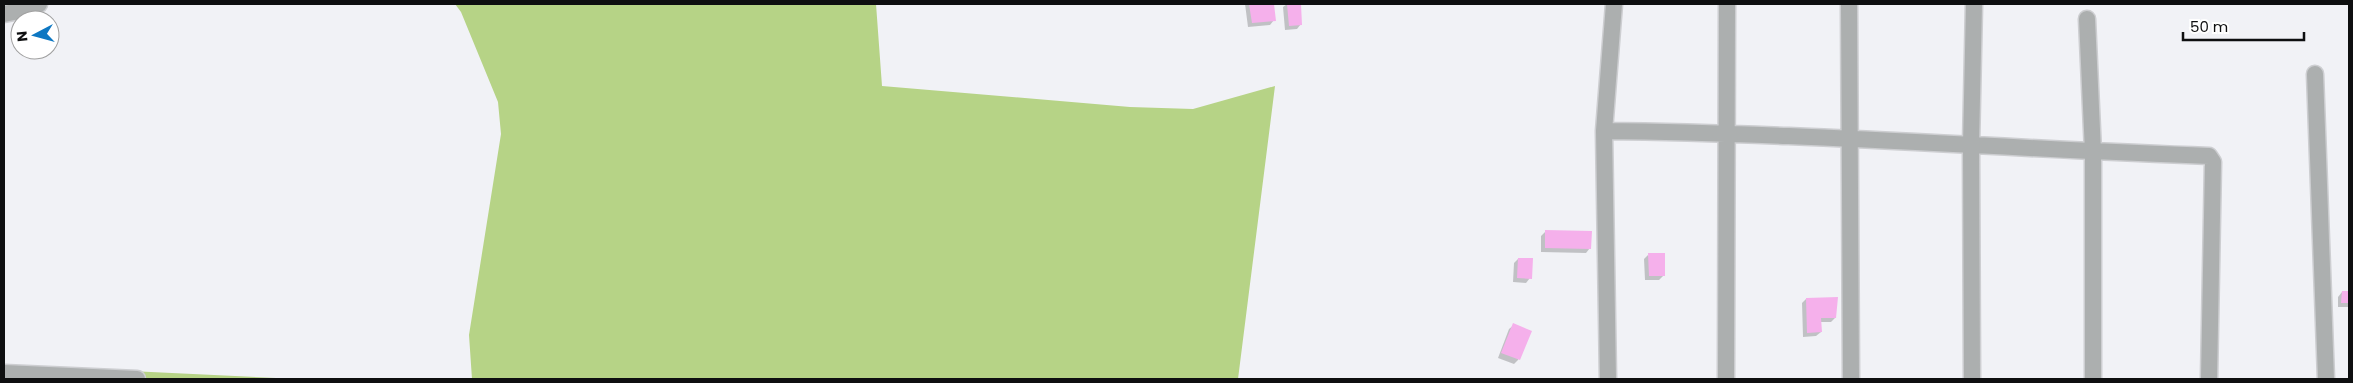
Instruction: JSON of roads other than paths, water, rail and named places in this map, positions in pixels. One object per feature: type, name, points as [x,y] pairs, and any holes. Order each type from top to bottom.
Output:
[{"type":"street","points":[[4,14],[24,10],[39,4]]},
{"type":"street","points":[[1608,379],[1604,131],[1614,4]]},
{"type":"street","points":[[1726,379],[1727,4]]},
{"type":"street","points":[[1849,4],[1851,379]]},
{"type":"street","points":[[1972,379],[1971,145],[1974,4]]},
{"type":"street","points":[[2087,19],[2093,152],[2092,379]]},
{"type":"street","points":[[2315,74],[2326,379]]},
{"type":"street","points":[[1604,131],[1727,132],[2093,152],[2209,156],[2212,158],[2209,379]]},
{"type":"street","points":[[4,373],[32,377],[137,379]]}]
